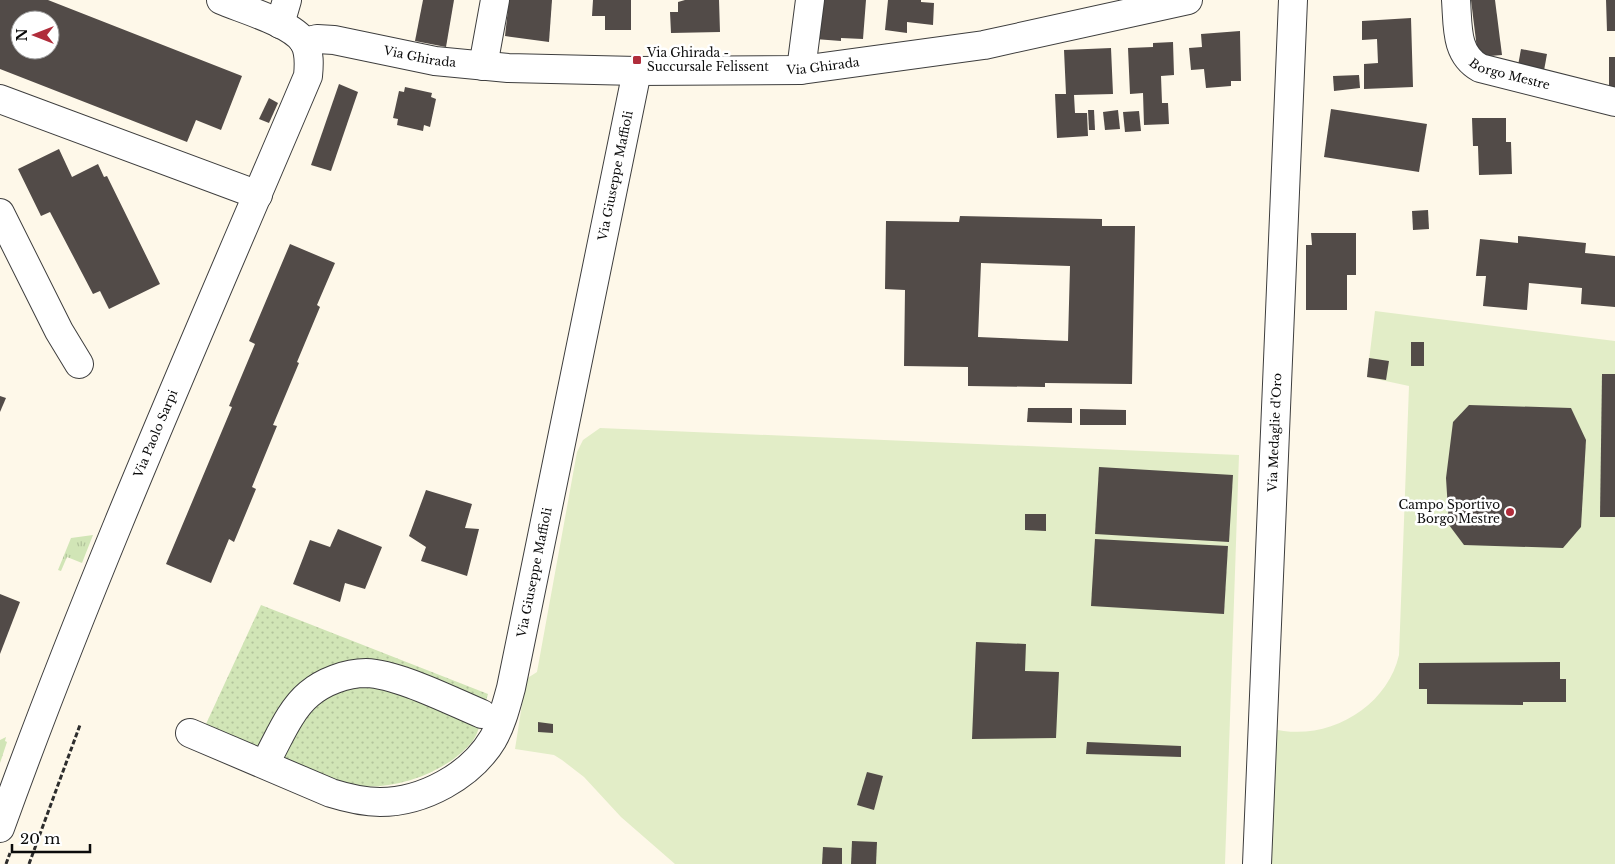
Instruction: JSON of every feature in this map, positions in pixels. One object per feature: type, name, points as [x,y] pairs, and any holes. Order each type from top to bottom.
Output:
[{"type":"street","points":[[221,0],[283,12],[294,32],[304,42]]},
{"type":"street","points":[[483,66],[495,0]]},
{"type":"street","points":[[801,70],[810,0]]},
{"type":"street","name":"Via Ghirada","points":[[304,42],[317,39],[334,40],[435,61],[483,66],[637,71],[801,70],[984,45],[1188,0]]},
{"type":"street","name":"Via Medaglie d'Oro","points":[[1257,864],[1293,0]]},
{"type":"street","name":"Borgo Mestre","points":[[1456,0],[1460,43],[1464,54],[1471,63],[1480,68],[1615,102]]},
{"type":"street","name":"Via Paolo Sarpi","points":[[0,828],[76,626],[308,76],[309,65],[304,42]]},
{"type":"street","name":"Via Giuseppe Maffioli","points":[[190,732],[331,793],[355,800],[381,802],[404,799],[428,792],[472,764],[493,740],[503,717],[511,688],[637,71]]},
{"type":"street","points":[[0,99],[258,196]]},
{"type":"street","points":[[0,213],[59,331],[79,364]]},
{"type":"street","points":[[271,752],[286,723],[308,694],[331,680],[366,674],[397,680],[482,714]]},
{"type":"path","points":[[30,864],[80,725]]},
{"type":"green space","name":"Campo Sportivo Borgo Mestre","points":[[1375,311],[1615,341],[1615,864],[1263,864],[1267,727],[1288,731],[1309,731],[1329,727],[1348,719],[1366,707],[1380,692],[1392,675],[1399,655],[1409,386],[1367,377]]},
{"type":"green space","points":[[600,428],[1239,455],[1225,864],[675,864],[621,817],[584,777],[562,760],[554,755],[515,749],[526,679],[537,672],[577,452],[583,440]]},
{"type":"green space","points":[[93,535],[82,563],[67,557],[61,571],[58,570],[71,538]]},
{"type":"green space","points":[[261,605],[488,694],[475,738],[460,754],[432,772],[398,783],[364,787],[348,785],[206,724]]},
{"type":"green space","points":[[6,737],[5,741],[7,742],[0,763],[0,740]]},
{"type":"building","points":[[0,0],[48,0],[242,76],[221,130],[196,120],[187,142],[0,69]]},
{"type":"building","points":[[423,0],[454,0],[446,47],[415,41]]},
{"type":"building","points":[[509,0],[552,0],[549,42],[505,36]]},
{"type":"building","points":[[593,0],[631,0],[631,30],[605,30],[605,16],[592,16]]},
{"type":"building","points":[[685,0],[719,0],[720,32],[671,33],[670,12],[678,12],[678,2]]},
{"type":"building","points":[[818,0],[866,0],[863,39],[841,38],[841,41],[815,39]]},
{"type":"building","points":[[888,0],[921,0],[921,2],[934,3],[933,25],[907,22],[907,33],[885,30]]},
{"type":"building","points":[[1471,0],[1495,0],[1502,55],[1478,57]]},
{"type":"building","points":[[1606,0],[1615,0],[1615,31],[1607,31]]},
{"type":"building","points":[[1411,18],[1413,87],[1364,89],[1364,64],[1378,63],[1377,39],[1362,40],[1362,21]]},
{"type":"building","points":[[1240,31],[1241,81],[1231,81],[1231,86],[1206,88],[1204,69],[1191,70],[1189,48],[1202,47],[1201,34]]},
{"type":"building","points":[[1173,42],[1174,75],[1161,76],[1162,103],[1168,103],[1169,124],[1144,125],[1143,93],[1130,94],[1128,48],[1153,47],[1153,43]]},
{"type":"building","points":[[1111,48],[1113,94],[1074,95],[1075,113],[1087,113],[1088,136],[1057,138],[1055,94],[1066,94],[1064,50]]},
{"type":"building","points":[[1521,49],[1547,54],[1543,76],[1517,71]]},
{"type":"building","points":[[1609,57],[1615,57],[1615,87],[1609,87]]},
{"type":"building","points":[[1359,75],[1360,88],[1334,91],[1333,76]]},
{"type":"building","points":[[339,84],[358,92],[331,171],[311,165]]},
{"type":"building","points":[[405,87],[432,93],[431,97],[436,99],[430,127],[424,125],[423,131],[397,125],[398,119],[393,118],[399,91],[404,92]]},
{"type":"building","points":[[269,98],[278,103],[269,123],[259,119]]},
{"type":"building","points":[[1331,109],[1427,124],[1419,172],[1324,157]]},
{"type":"building","points":[[1088,110],[1094,110],[1095,130],[1089,130]]},
{"type":"building","points":[[1118,110],[1120,129],[1105,130],[1103,112]]},
{"type":"building","points":[[1139,111],[1141,131],[1125,132],[1123,112]]},
{"type":"building","points":[[1472,118],[1506,118],[1506,142],[1511,142],[1512,174],[1479,175],[1478,146],[1473,146]]},
{"type":"building","points":[[59,149],[72,177],[98,164],[104,177],[107,176],[160,284],[109,309],[100,291],[93,294],[50,212],[41,216],[18,169]]},
{"type":"building","points":[[1428,210],[1429,229],[1413,230],[1412,211]]},
{"type":"building","points":[[960,216],[1102,219],[1102,226],[1135,226],[1132,384],[1045,383],[1045,387],[968,386],[968,367],[904,366],[905,290],[885,289],[886,221],[959,222]],"holes":[[[981,263],[1070,266],[1068,341],[978,337]]]},
{"type":"building","points":[[1311,233],[1356,233],[1356,275],[1347,275],[1347,310],[1306,310],[1306,245],[1312,245]]},
{"type":"building","points":[[1518,236],[1586,243],[1585,253],[1615,256],[1615,307],[1581,304],[1582,288],[1529,283],[1527,310],[1483,306],[1486,276],[1476,276],[1480,239],[1518,243]]},
{"type":"building","points":[[290,244],[335,263],[317,305],[320,307],[297,362],[299,363],[273,425],[277,426],[252,487],[256,489],[234,542],[229,539],[211,583],[166,564],[232,407],[229,406],[255,344],[249,341]]},
{"type":"building","points":[[1411,342],[1424,342],[1424,366],[1411,366]]},
{"type":"building","points":[[1369,358],[1389,361],[1386,380],[1367,377]]},
{"type":"building","points":[[1602,374],[1615,374],[1615,517],[1600,517]]},
{"type":"building","points":[[0,396],[6,398],[0,412]]},
{"type":"building","points":[[1469,405],[1571,408],[1586,440],[1581,527],[1563,548],[1464,545],[1449,525],[1446,478],[1453,422]]},
{"type":"building","points":[[1028,408],[1072,408],[1072,423],[1027,422]]},
{"type":"building","points":[[1080,409],[1126,410],[1126,425],[1080,425]]},
{"type":"building","points":[[1099,467],[1233,475],[1229,542],[1095,534]]},
{"type":"building","points":[[426,490],[472,504],[465,528],[479,529],[467,576],[421,561],[426,547],[409,536]]},
{"type":"building","points":[[1025,514],[1046,514],[1046,531],[1025,530]]},
{"type":"building","points":[[338,529],[382,547],[365,589],[345,583],[340,602],[293,584],[310,540],[330,547]]},
{"type":"building","points":[[1095,539],[1228,546],[1224,614],[1091,606]]},
{"type":"building","points":[[0,594],[20,602],[0,654]]},
{"type":"building","points":[[976,642],[1026,644],[1025,671],[1059,672],[1056,738],[972,739]]},
{"type":"building","points":[[1560,662],[1560,679],[1566,679],[1566,702],[1523,702],[1523,705],[1427,704],[1427,689],[1419,689],[1419,663]]},
{"type":"building","points":[[538,722],[553,724],[553,733],[538,732]]},
{"type":"building","points":[[1087,742],[1181,746],[1181,757],[1086,754]]},
{"type":"building","points":[[867,772],[883,776],[874,810],[857,805]]},
{"type":"building","points":[[852,841],[877,842],[876,864],[851,864]]},
{"type":"building","points":[[823,847],[842,848],[842,864],[822,864]]},
{"type":"place","name":"Via Ghirada - Succursale Felissent","points":[[637,60]]},
{"type":"place","name":"Campo Sportivo Borgo Mestre","points":[[1510,512]]}]
